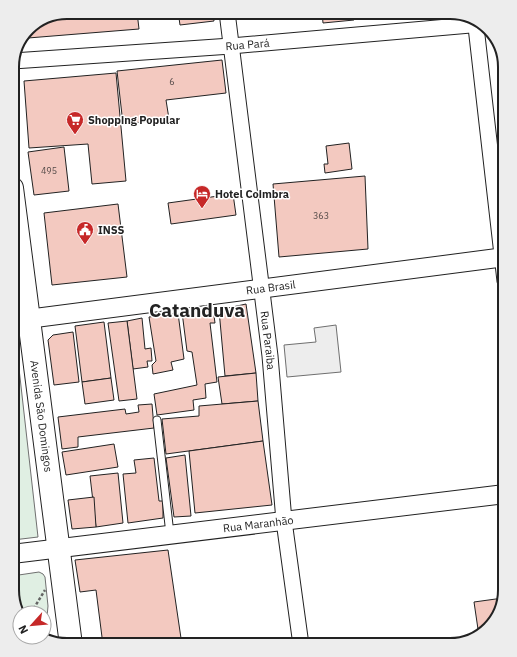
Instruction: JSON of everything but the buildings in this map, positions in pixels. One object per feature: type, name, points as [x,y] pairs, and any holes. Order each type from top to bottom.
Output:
[{"type":"main road","name":"Avenida São Domingos","points":[[19,320],[58,548],[70,638]]},
{"type":"street","name":"Rua Paraiba","points":[[229,19],[270,356],[284,521],[300,638]]},
{"type":"street","name":"Rua Pará","points":[[20,61],[231,46],[468,23]]},
{"type":"street","points":[[479,29],[498,204]]},
{"type":"street","name":"Rua Brasil","points":[[19,320],[498,259]]},
{"type":"street","name":"Rua Maranhão","points":[[19,553],[498,495]]},
{"type":"street","points":[[61,638],[66,608]]},
{"type":"lane","points":[[158,420],[170,534]]},
{"type":"path","points":[[36,605],[48,585]]},
{"type":"green space","points":[[19,368],[38,537],[19,539]]},
{"type":"green space","points":[[39,572],[43,574],[45,577],[48,605],[22,605],[19,590],[19,575]]},
{"type":"shaded area","points":[[336,325],[341,372],[287,377],[284,345],[316,342],[314,328]]},
{"type":"place","name":"Shopping Popular","points":[[75,135]]},
{"type":"place","name":"Hotel Coimbra","points":[[202,209]]},
{"type":"place","name":"INSS","points":[[85,245]]},
{"type":"district","name":"Catanduva","points":[[197,310]]}]
